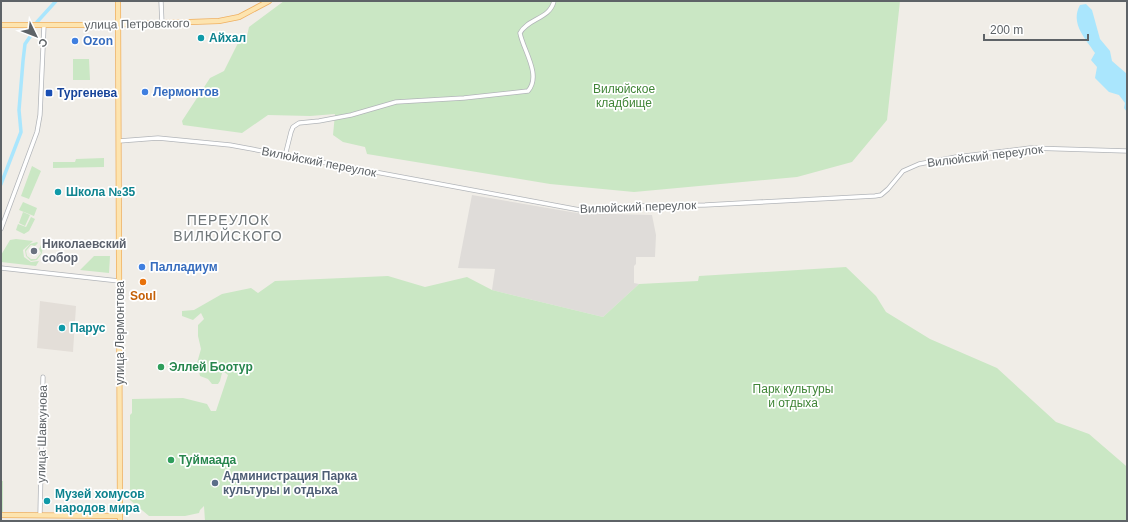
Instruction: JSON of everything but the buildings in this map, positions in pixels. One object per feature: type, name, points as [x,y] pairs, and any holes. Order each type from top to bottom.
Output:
[{"type":"main road","name":"улица Лермонтова","points":[[118,1],[120,519]]},
{"type":"main road","name":"улица Петровского","points":[[1,25],[118,25],[229,20],[247,13],[269,1]]},
{"type":"main road","points":[[1,515],[40,515],[120,519]]},
{"type":"street","points":[[161,1],[162,24]]},
{"type":"street","points":[[285,156],[293,127],[299,123],[351,115],[396,102],[464,98],[528,91],[532,86],[534,76],[520,33],[523,28],[548,13],[552,8],[554,1]]},
{"type":"street","points":[[1,229],[37,132],[40,115],[44,24]]},
{"type":"street","name":"Вилюйский переулок","points":[[119,141],[158,138],[195,140],[580,210],[631,206],[705,205],[875,196],[888,189],[902,171],[919,164],[956,157],[1030,148],[1127,151]]},
{"type":"street","points":[[1,268],[119,281]]},
{"type":"street","name":"улица Шавкунова","points":[[40,515],[43,377]]},
{"type":"street","points":[[33,521],[34,515]]},
{"type":"shaded area","points":[[472,195],[577,213],[652,215],[656,235],[655,257],[636,257],[636,264],[634,266],[634,283],[639,284],[603,317],[492,290],[495,269],[458,268]]},
{"type":"shaded area","points":[[40,301],[76,306],[73,352],[37,348]]},
{"type":"green space","name":"Вилюйское кладбище","points":[[284,1],[900,1],[887,120],[852,162],[797,177],[634,192],[550,184],[367,154],[365,147],[343,142],[333,135],[335,114],[310,116],[268,115],[242,133],[183,125],[182,121],[210,78],[224,71],[241,37],[247,36],[249,27]]},
{"type":"green space","points":[[73,59],[89,59],[90,80],[73,80]]},
{"type":"green space","points":[[104,158],[104,167],[53,168],[53,162],[75,162],[76,159]]},
{"type":"green space","points":[[32,166],[41,171],[29,199],[21,196]]},
{"type":"green space","points":[[23,202],[37,208],[34,216],[19,210]]},
{"type":"green space","points":[[23,212],[30,215],[25,226],[19,223]]},
{"type":"green space","points":[[31,217],[35,219],[29,231],[24,234],[16,230],[18,224],[26,227]]},
{"type":"green space","points":[[16,239],[33,241],[23,250],[24,257],[31,262],[39,261],[36,266],[1,262],[1,255],[10,240]]},
{"type":"green space","points":[[38,243],[35,246],[31,245],[26,251],[27,256],[31,259],[36,259],[41,253],[39,249],[41,245],[43,246],[42,253],[37,260],[31,261],[26,256],[25,250],[30,244]]},
{"type":"green space","points":[[94,256],[110,256],[109,273],[80,270]]},
{"type":"green space","name":"Парк культуры и отдыха","points":[[846,267],[876,296],[886,312],[930,339],[997,368],[1056,422],[1089,434],[1125,465],[1127,467],[1127,521],[205,521],[204,506],[199,513],[185,516],[149,516],[130,500],[130,415],[132,413],[132,399],[183,398],[207,404],[211,411],[216,411],[228,375],[224,372],[222,373],[218,384],[212,384],[208,379],[200,376],[197,363],[201,349],[198,336],[198,325],[204,319],[201,313],[193,320],[182,316],[182,311],[194,310],[222,294],[251,288],[258,293],[275,281],[388,276],[425,287],[467,277],[492,290],[603,317],[639,284],[698,281],[699,276]]},
{"type":"green space","points":[[1,481],[3,481],[3,513],[1,513]]},
{"type":"water","points":[[1086,4],[1092,10],[1100,39],[1110,51],[1112,61],[1127,74],[1127,112],[1124,108],[1125,103],[1119,95],[1109,92],[1095,78],[1097,67],[1091,60],[1095,53],[1083,36],[1077,18],[1077,12],[1080,5]]},
{"type":"waterway","points":[[37,22],[56,1]]},
{"type":"waterway","points":[[1,184],[21,132],[19,110],[25,44],[34,31]]},
{"type":"place","name":"Айхал","points":[[201,38]]},
{"type":"place","name":"Ozon","points":[[75,41]]},
{"type":"place","name":"Лермонтов","points":[[145,92]]},
{"type":"place","name":"Тургенева","points":[[49,93]]},
{"type":"place","name":"Школа №35","points":[[58,192]]},
{"type":"place","name":"Николаевский собор","points":[[34,251]]},
{"type":"place","name":"Палладиум","points":[[142,267]]},
{"type":"place","name":"Soul","points":[[143,282]]},
{"type":"place","name":"Парус","points":[[62,328]]},
{"type":"place","name":"Эллей Боотур","points":[[161,367]]},
{"type":"place","name":"Туймаада","points":[[171,460]]},
{"type":"place","name":"Администрация Парка культуры и отдыха","points":[[215,483]]},
{"type":"place","name":"Музей хомусов народов мира","points":[[47,501]]},
{"type":"district","name":"ПЕРЕУЛОК ВИЛЮЙСКОГО","points":[[228,228]]}]
